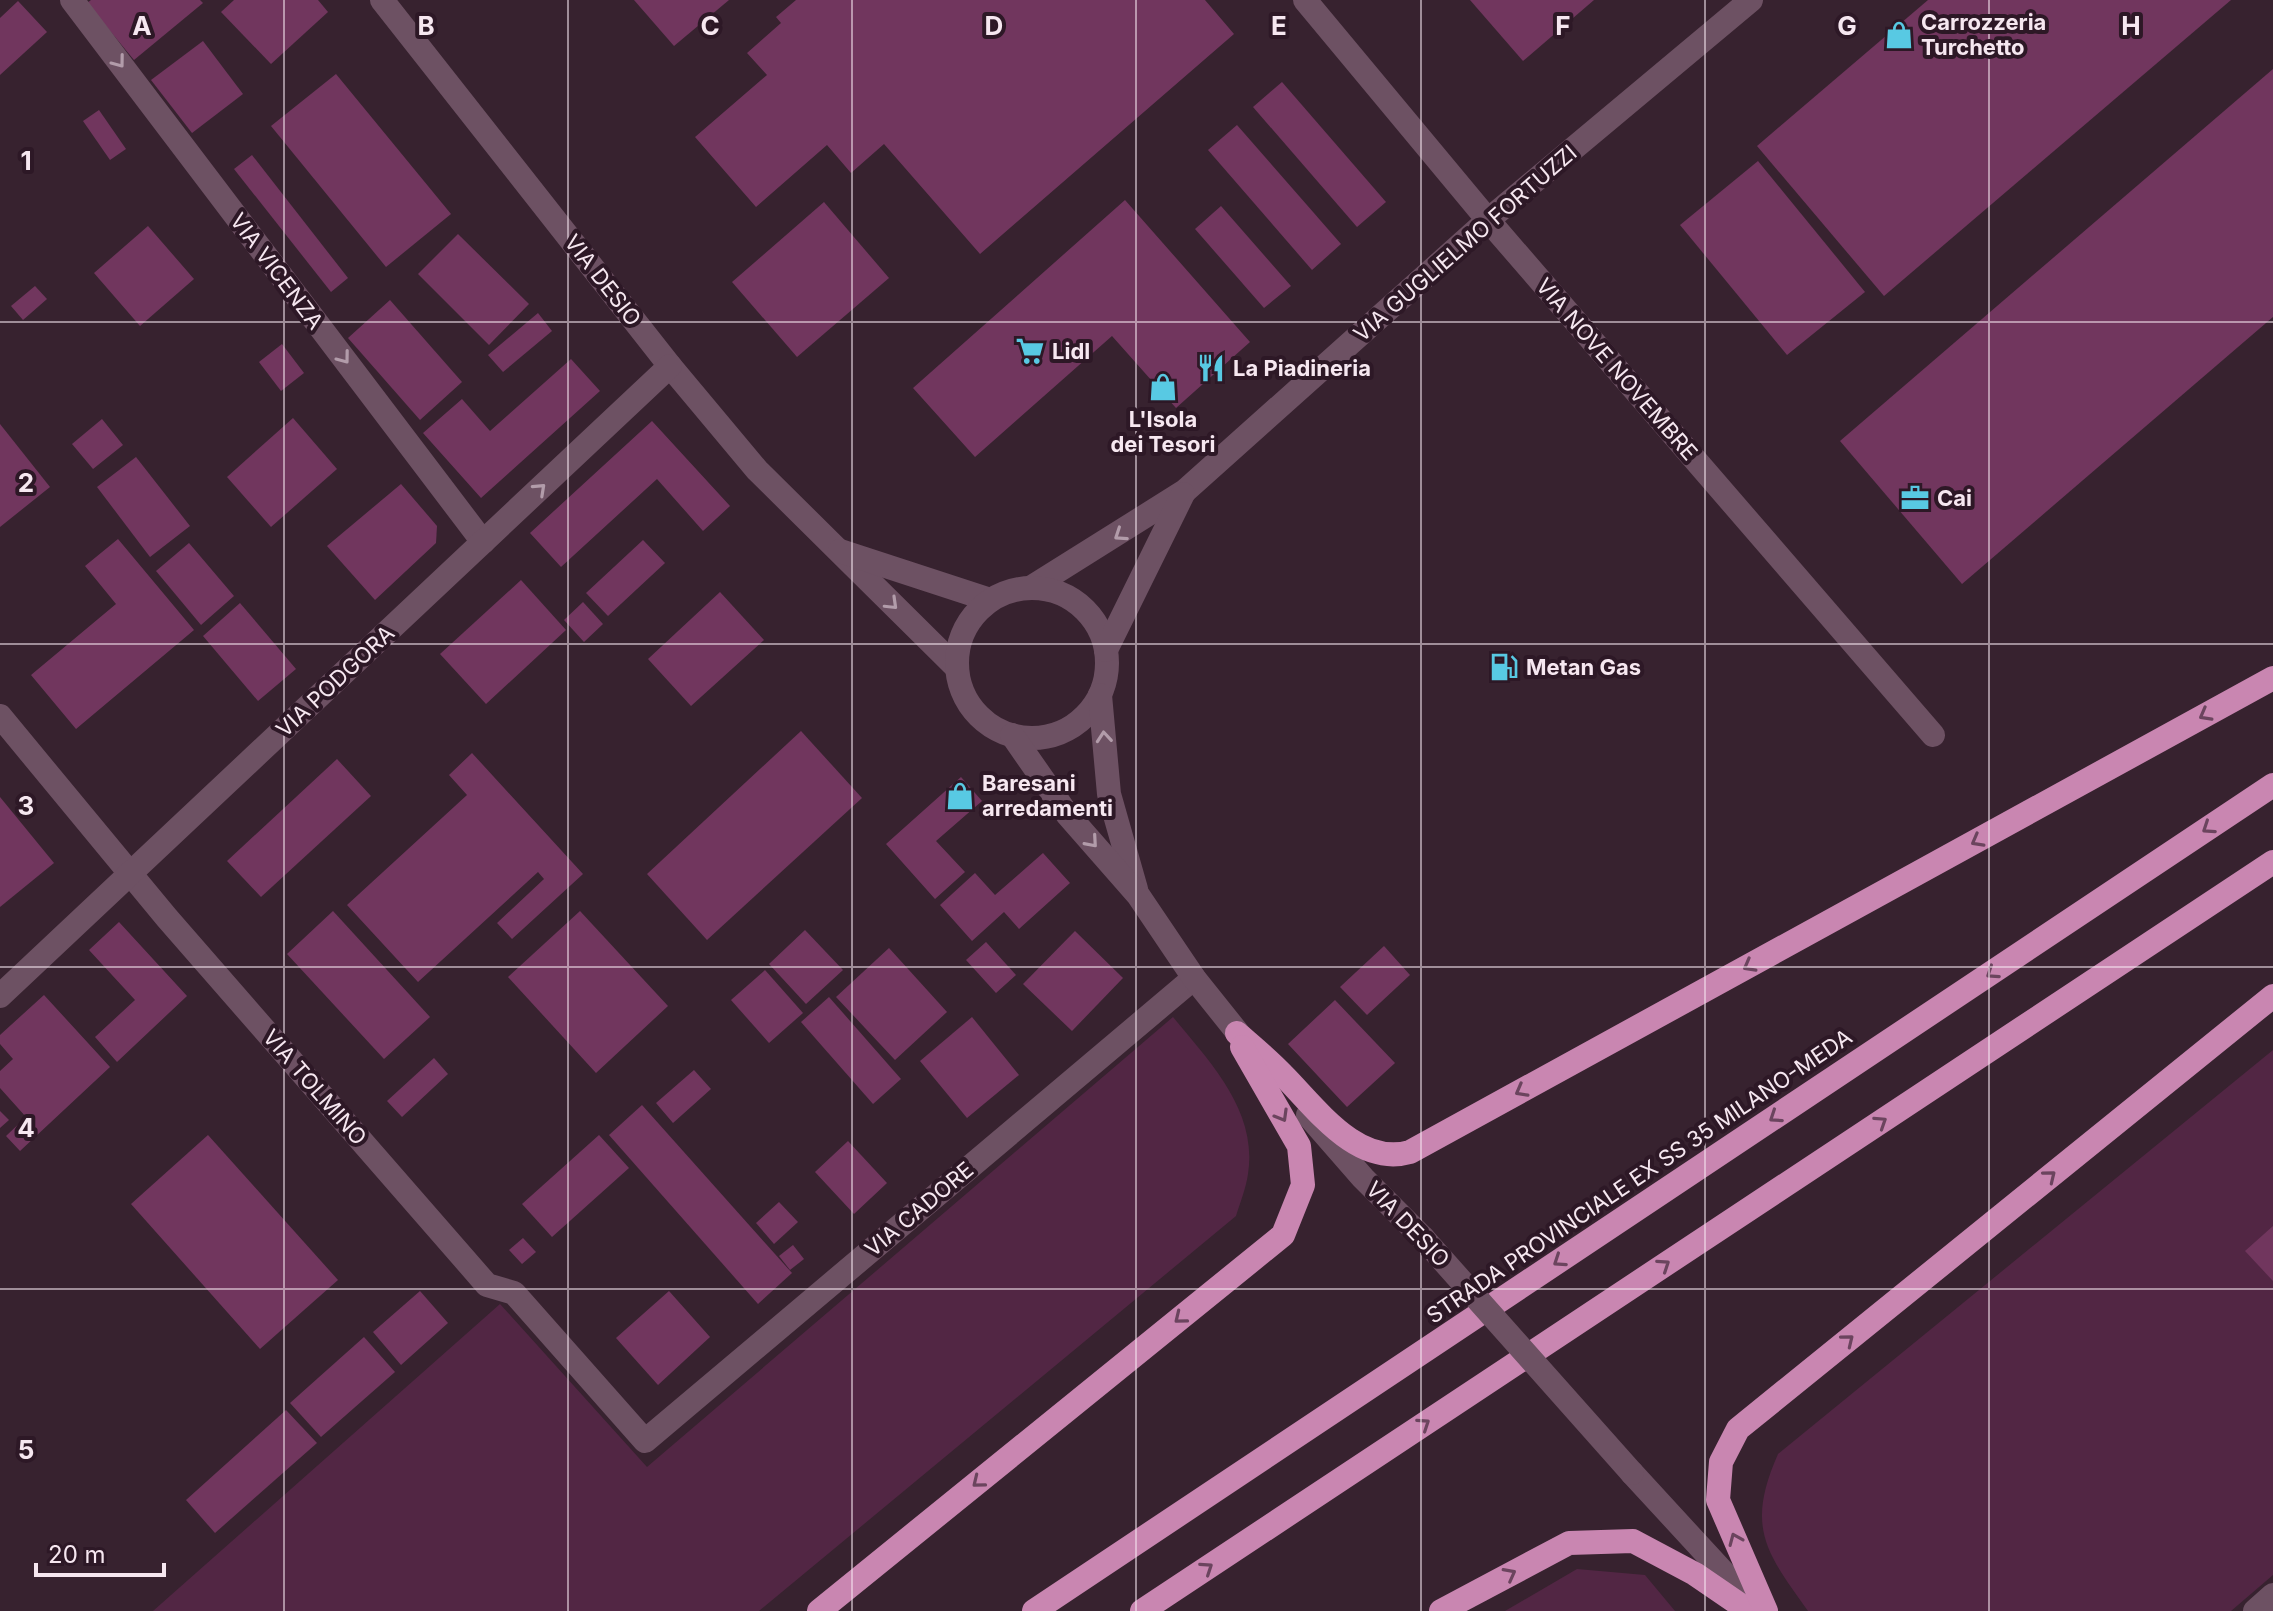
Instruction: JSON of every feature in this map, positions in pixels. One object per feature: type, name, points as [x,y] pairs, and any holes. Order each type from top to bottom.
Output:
[{"type":"highway","points":[[1233,1028],[1347,1137],[1376,1153],[1396,1156],[1410,1152],[2273,678]]},
{"type":"highway","name":"STRADA PROVINCIALE EX SS 35 MILANO-MEDA","points":[[1034,1611],[2273,785]]},
{"type":"highway","points":[[1142,1611],[2273,862]]},
{"type":"highway","points":[[1766,1611],[1718,1500],[1721,1462],[1738,1429],[2273,996]]},
{"type":"highway","points":[[819,1611],[1283,1235],[1303,1185],[1299,1146],[1233,1028]]},
{"type":"highway","points":[[1441,1611],[1569,1543],[1633,1541],[1695,1574],[1749,1611]]},
{"type":"street","name":"VIA VICENZA","points":[[72,0],[483,542]]},
{"type":"street","name":"VIA DESIO","points":[[382,0],[670,366],[757,470],[957,668]]},
{"type":"street","name":"VIA NOVE NOVEMBRE","points":[[1305,0],[1488,220],[1933,735]]},
{"type":"street","name":"VIA GUGLIELMO FORTUZZI","points":[[1032,587],[1185,491],[1488,220],[1751,0]]},
{"type":"street","name":"VIA PODGORA","points":[[0,996],[670,366]]},
{"type":"street","name":"VIA GUGLIELMO FORTUZZI","points":[[1106,650],[1185,491]]},
{"type":"street","name":"VIA DESIO","points":[[836,550],[990,600]]},
{"type":"street","points":[[1032,587],[1058,592],[1080,605],[1097,625],[1106,650],[1106,673],[1100,695],[1084,717],[1064,732],[1038,738],[1012,735],[991,726],[974,710],[962,690],[957,668],[960,642],[971,618],[990,600],[1010,590],[1032,587]]},
{"type":"street","name":"VIA DESIO","points":[[1100,695],[1109,794],[1138,895]]},
{"type":"street","name":"VIA TOLMINO","points":[[0,716],[132,875],[487,1285],[514,1293],[645,1441]]},
{"type":"street","name":"VIA DESIO","points":[[1012,735],[1067,814],[1138,895],[1194,978],[1233,1028],[1363,1178],[1423,1238],[1759,1611]]},
{"type":"street","name":"VIA CADORE","points":[[645,1441],[1194,978]]},
{"type":"street","points":[[2255,1611],[2273,1595]]},
{"type":"shaded area","points":[[1173,1017],[1216,1070],[1246,1129],[1248,1174],[1236,1216],[759,1611],[153,1611],[500,1304],[647,1467]]},
{"type":"shaded area","points":[[2273,1050],[2273,1575],[2231,1611],[1808,1611],[1771,1554],[1765,1537],[1763,1501],[1778,1454]]},
{"type":"shaded area","points":[[1577,1569],[1645,1575],[1675,1611],[1505,1611]]},
{"type":"building","points":[[91,0],[200,0],[203,3],[134,60],[87,3]]},
{"type":"building","points":[[234,0],[318,0],[328,12],[271,64],[221,12]]},
{"type":"building","points":[[634,0],[729,0],[674,46]]},
{"type":"building","points":[[796,0],[1205,0],[1234,34],[980,254],[884,144],[851,173],[827,145],[756,207],[695,137],[767,75],[747,53],[781,23],[776,17]]},
{"type":"building","points":[[1470,0],[1594,0],[1523,61]]},
{"type":"building","points":[[1928,0],[2231,0],[1884,296],[1757,146]]},
{"type":"building","points":[[18,1],[47,32],[0,75],[0,18]]},
{"type":"building","points":[[203,41],[243,94],[192,133],[151,80]]},
{"type":"building","points":[[2273,69],[2273,317],[1962,584],[1840,441]]},
{"type":"building","points":[[336,74],[451,214],[386,267],[271,126]]},
{"type":"building","points":[[1282,82],[1386,202],[1357,227],[1253,107]]},
{"type":"building","points":[[99,110],[126,149],[110,160],[83,121]]},
{"type":"building","points":[[1237,125],[1341,244],[1312,270],[1208,150]]},
{"type":"building","points":[[252,155],[348,278],[331,292],[234,169]]},
{"type":"building","points":[[1758,161],[1865,292],[1787,355],[1680,225]]},
{"type":"building","points":[[1125,200],[1250,342],[1176,408],[1112,336],[975,457],[913,388]]},
{"type":"building","points":[[824,202],[889,278],[797,357],[732,282]]},
{"type":"building","points":[[1221,206],[1291,286],[1264,308],[1195,229]]},
{"type":"building","points":[[148,226],[194,279],[140,326],[94,273]]},
{"type":"building","points":[[458,234],[529,304],[489,345],[418,274]]},
{"type":"building","points":[[35,286],[47,299],[23,320],[11,306]]},
{"type":"building","points":[[390,300],[462,382],[420,420],[348,338]]},
{"type":"building","points":[[538,313],[552,331],[503,372],[488,355]]},
{"type":"building","points":[[282,344],[304,373],[281,391],[259,362]]},
{"type":"building","points":[[571,359],[600,391],[481,498],[423,433],[462,399],[490,431]]},
{"type":"building","points":[[293,418],[337,469],[271,527],[227,477]]},
{"type":"building","points":[[102,419],[123,445],[93,469],[72,444]]},
{"type":"building","points":[[652,421],[730,506],[703,531],[657,479],[561,567],[530,533]]},
{"type":"building","points":[[0,424],[50,487],[0,527]]},
{"type":"building","points":[[136,457],[190,526],[150,557],[97,487]]},
{"type":"building","points":[[401,484],[437,526],[436,543],[375,600],[327,546]]},
{"type":"building","points":[[118,539],[194,630],[76,729],[31,675],[116,604],[85,566]]},
{"type":"building","points":[[643,540],[665,563],[608,616],[586,593]]},
{"type":"building","points":[[189,543],[234,596],[201,625],[156,571]]},
{"type":"building","points":[[521,580],[566,630],[486,704],[440,654]]},
{"type":"building","points":[[720,592],[764,640],[691,706],[648,659]]},
{"type":"building","points":[[583,602],[603,624],[584,642],[564,620]]},
{"type":"building","points":[[240,603],[296,669],[258,701],[203,636]]},
{"type":"building","points":[[801,731],[862,798],[707,940],[647,874]]},
{"type":"building","points":[[472,753],[583,874],[512,939],[497,923],[544,879],[538,872],[418,982],[347,905],[467,795],[449,775]]},
{"type":"building","points":[[337,759],[371,796],[261,897],[227,861]]},
{"type":"building","points":[[961,777],[982,801],[936,841],[965,872],[935,899],[886,844]]},
{"type":"building","points":[[0,797],[54,863],[0,907]]},
{"type":"building","points":[[1043,853],[1070,883],[1019,929],[1004,912],[972,941],[940,905],[975,873],[995,895]]},
{"type":"building","points":[[333,911],[430,1017],[384,1059],[287,954]]},
{"type":"building","points":[[580,911],[668,1006],[596,1073],[508,977]]},
{"type":"building","points":[[119,922],[187,996],[117,1062],[95,1037],[135,1000],[89,950]]},
{"type":"building","points":[[805,930],[843,970],[806,1004],[769,964]]},
{"type":"building","points":[[1075,931],[1123,978],[1072,1031],[1023,984]]},
{"type":"building","points":[[986,942],[1016,975],[996,993],[966,960]]},
{"type":"building","points":[[1384,946],[1410,975],[1367,1015],[1340,987]]},
{"type":"building","points":[[889,948],[947,1012],[895,1060],[836,997]]},
{"type":"building","points":[[765,970],[803,1013],[769,1043],[731,1000]]},
{"type":"building","points":[[44,995],[110,1067],[20,1151],[6,1136],[26,1117],[0,1088],[0,1071],[13,1059],[0,1044],[0,1035]]},
{"type":"building","points":[[829,997],[901,1079],[873,1104],[801,1022]]},
{"type":"building","points":[[1335,1000],[1395,1063],[1347,1107],[1288,1044]]},
{"type":"building","points":[[972,1017],[1019,1075],[967,1118],[920,1061]]},
{"type":"building","points":[[434,1058],[448,1074],[402,1117],[387,1101]]},
{"type":"building","points":[[694,1070],[711,1089],[673,1123],[656,1103]]},
{"type":"building","points":[[642,1105],[792,1273],[758,1304],[609,1135]]},
{"type":"building","points":[[0,1111],[9,1120],[0,1128]]},
{"type":"building","points":[[208,1135],[338,1280],[260,1349],[131,1204]]},
{"type":"building","points":[[599,1135],[629,1168],[552,1237],[522,1204]]},
{"type":"building","points":[[848,1141],[887,1183],[854,1214],[815,1172]]},
{"type":"building","points":[[779,1202],[798,1222],[774,1244],[756,1223]]},
{"type":"building","points":[[2273,1226],[2273,1281],[2245,1251]]},
{"type":"building","points":[[523,1238],[536,1252],[522,1264],[509,1250]]},
{"type":"building","points":[[793,1245],[804,1259],[790,1270],[779,1256]]},
{"type":"building","points":[[420,1291],[448,1323],[401,1365],[373,1332]]},
{"type":"building","points":[[669,1291],[710,1337],[658,1385],[616,1338]]},
{"type":"building","points":[[364,1337],[395,1372],[321,1437],[290,1403]]},
{"type":"building","points":[[286,1410],[317,1443],[215,1533],[186,1500]]},
{"type":"place","name":"Carrozzeria Turchetto","points":[[1899,35]]},
{"type":"place","name":"Lidl","points":[[1030,351]]},
{"type":"place","name":"La Piadineria","points":[[1211,368]]},
{"type":"place","name":"L'Isola dei Tesori","points":[[1163,387]]},
{"type":"place","name":"Cai","points":[[1915,498]]},
{"type":"place","name":"Metan Gas","points":[[1504,667]]},
{"type":"place","name":"Baresani arredamenti","points":[[960,796]]}]
